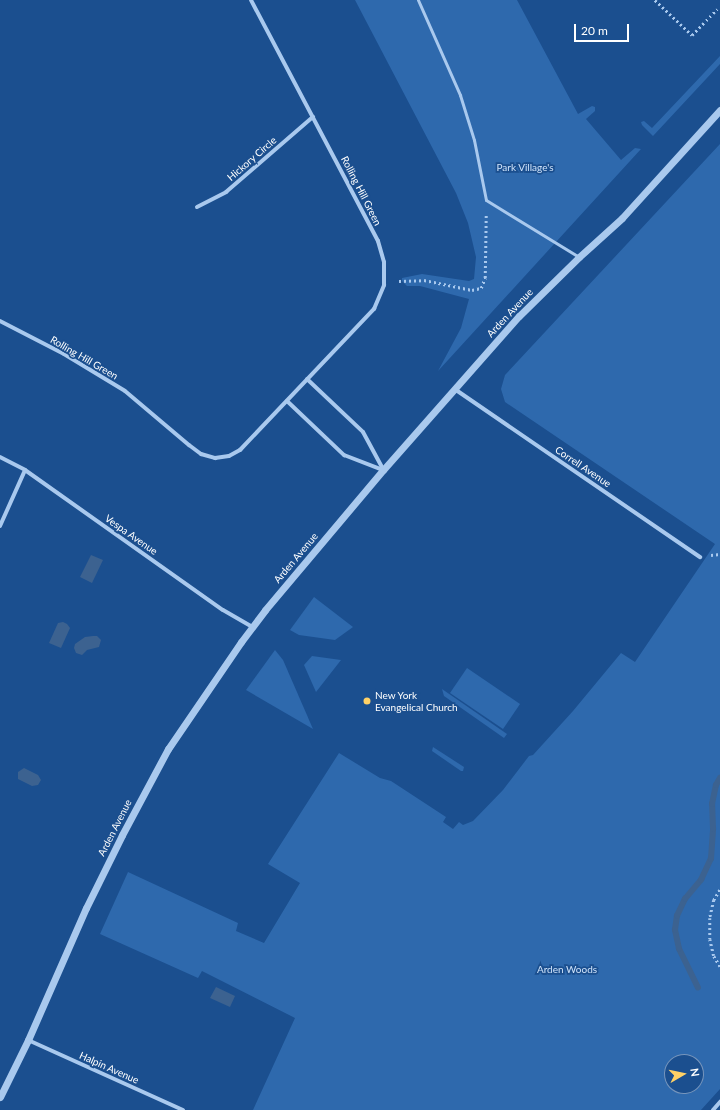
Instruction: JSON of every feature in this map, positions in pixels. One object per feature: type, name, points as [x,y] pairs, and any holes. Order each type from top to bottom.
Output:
[{"type":"street","name":"Rolling Hill Green","points":[[0,321],[64,354],[125,390],[189,445],[201,454],[215,458],[229,456],[240,450],[374,309],[384,285],[384,262],[378,241],[251,0]]},
{"type":"street","name":"Arden Avenue","points":[[0,1097],[28,1040],[86,908],[122,834],[168,749],[205,692],[252,627],[383,470],[456,390],[519,316],[579,257],[622,218],[720,110]]},
{"type":"street","name":"Hickory Circle","points":[[197,207],[226,192],[313,117]]},
{"type":"street","points":[[307,379],[363,432],[383,470]]},
{"type":"street","name":"Correll Avenue","points":[[456,390],[700,557]]},
{"type":"street","points":[[287,401],[344,455],[383,470]]},
{"type":"street","name":"Vespa Avenue","points":[[0,457],[25,470],[224,610],[252,627]]},
{"type":"street","points":[[0,526],[25,470]]},
{"type":"street","name":"Halpin Avenue","points":[[28,1040],[183,1110]]},
{"type":"street","points":[[713,1110],[720,1102]]},
{"type":"lane","points":[[418,0],[460,95],[474,140],[486,200],[579,257]]},
{"type":"path","points":[[655,0],[692,35],[717,9]]},
{"type":"path","points":[[399,282],[424,280],[472,290],[481,288],[486,278],[486,200]]},
{"type":"path","points":[[720,890],[714,900],[710,918],[710,939],[714,956],[720,966]]},
{"type":"green space","name":"Park Village's","points":[[355,0],[517,0],[578,114],[592,106],[595,107],[595,111],[586,119],[621,160],[635,148],[641,149],[438,371],[461,328],[469,299],[420,286],[407,286],[402,281],[402,278],[422,274],[469,281],[474,279],[476,257],[468,223],[456,193]]},
{"type":"green space","points":[[720,56],[720,64],[653,136],[641,122],[644,121],[652,128]]},
{"type":"green space","name":"Arden Woods","points":[[720,144],[720,1089],[701,1110],[253,1110],[295,1018],[202,971],[198,978],[100,934],[128,872],[238,923],[236,931],[264,943],[300,883],[268,864],[339,753],[380,778],[391,781],[446,817],[443,822],[453,829],[459,822],[463,825],[473,821],[503,790],[529,756],[533,755],[573,711],[621,653],[635,662],[715,544],[505,402],[501,389],[505,375]]},
{"type":"green space","points":[[314,597],[353,627],[335,640],[299,635],[290,630]]},
{"type":"green space","points":[[275,650],[283,660],[313,729],[246,690]]},
{"type":"green space","points":[[312,656],[341,660],[316,692],[304,665]]},
{"type":"green space","points":[[467,668],[520,704],[503,729],[450,693]]},
{"type":"green space","points":[[442,689],[507,734],[504,738],[444,696]]},
{"type":"green space","points":[[433,747],[464,767],[463,771],[432,751]]},
{"type":"shaded area","points":[[91,555],[103,560],[92,583],[80,577]]},
{"type":"shaded area","points":[[63,622],[70,628],[61,648],[49,643],[58,623]]},
{"type":"shaded area","points":[[97,636],[101,640],[99,647],[87,650],[82,655],[76,653],[74,648],[75,644],[85,637]]},
{"type":"shaded area","points":[[24,768],[38,775],[41,780],[38,785],[32,786],[18,779],[18,772]]},
{"type":"shaded area","points":[[216,987],[235,996],[230,1007],[210,998]]},
{"type":"waterway","points":[[698,988],[679,949],[675,930],[677,916],[685,899],[701,880],[711,859],[713,829],[712,804],[716,785],[720,778]]},
{"type":"place","name":"New York Evangelical Church","points":[[367,701]]}]
